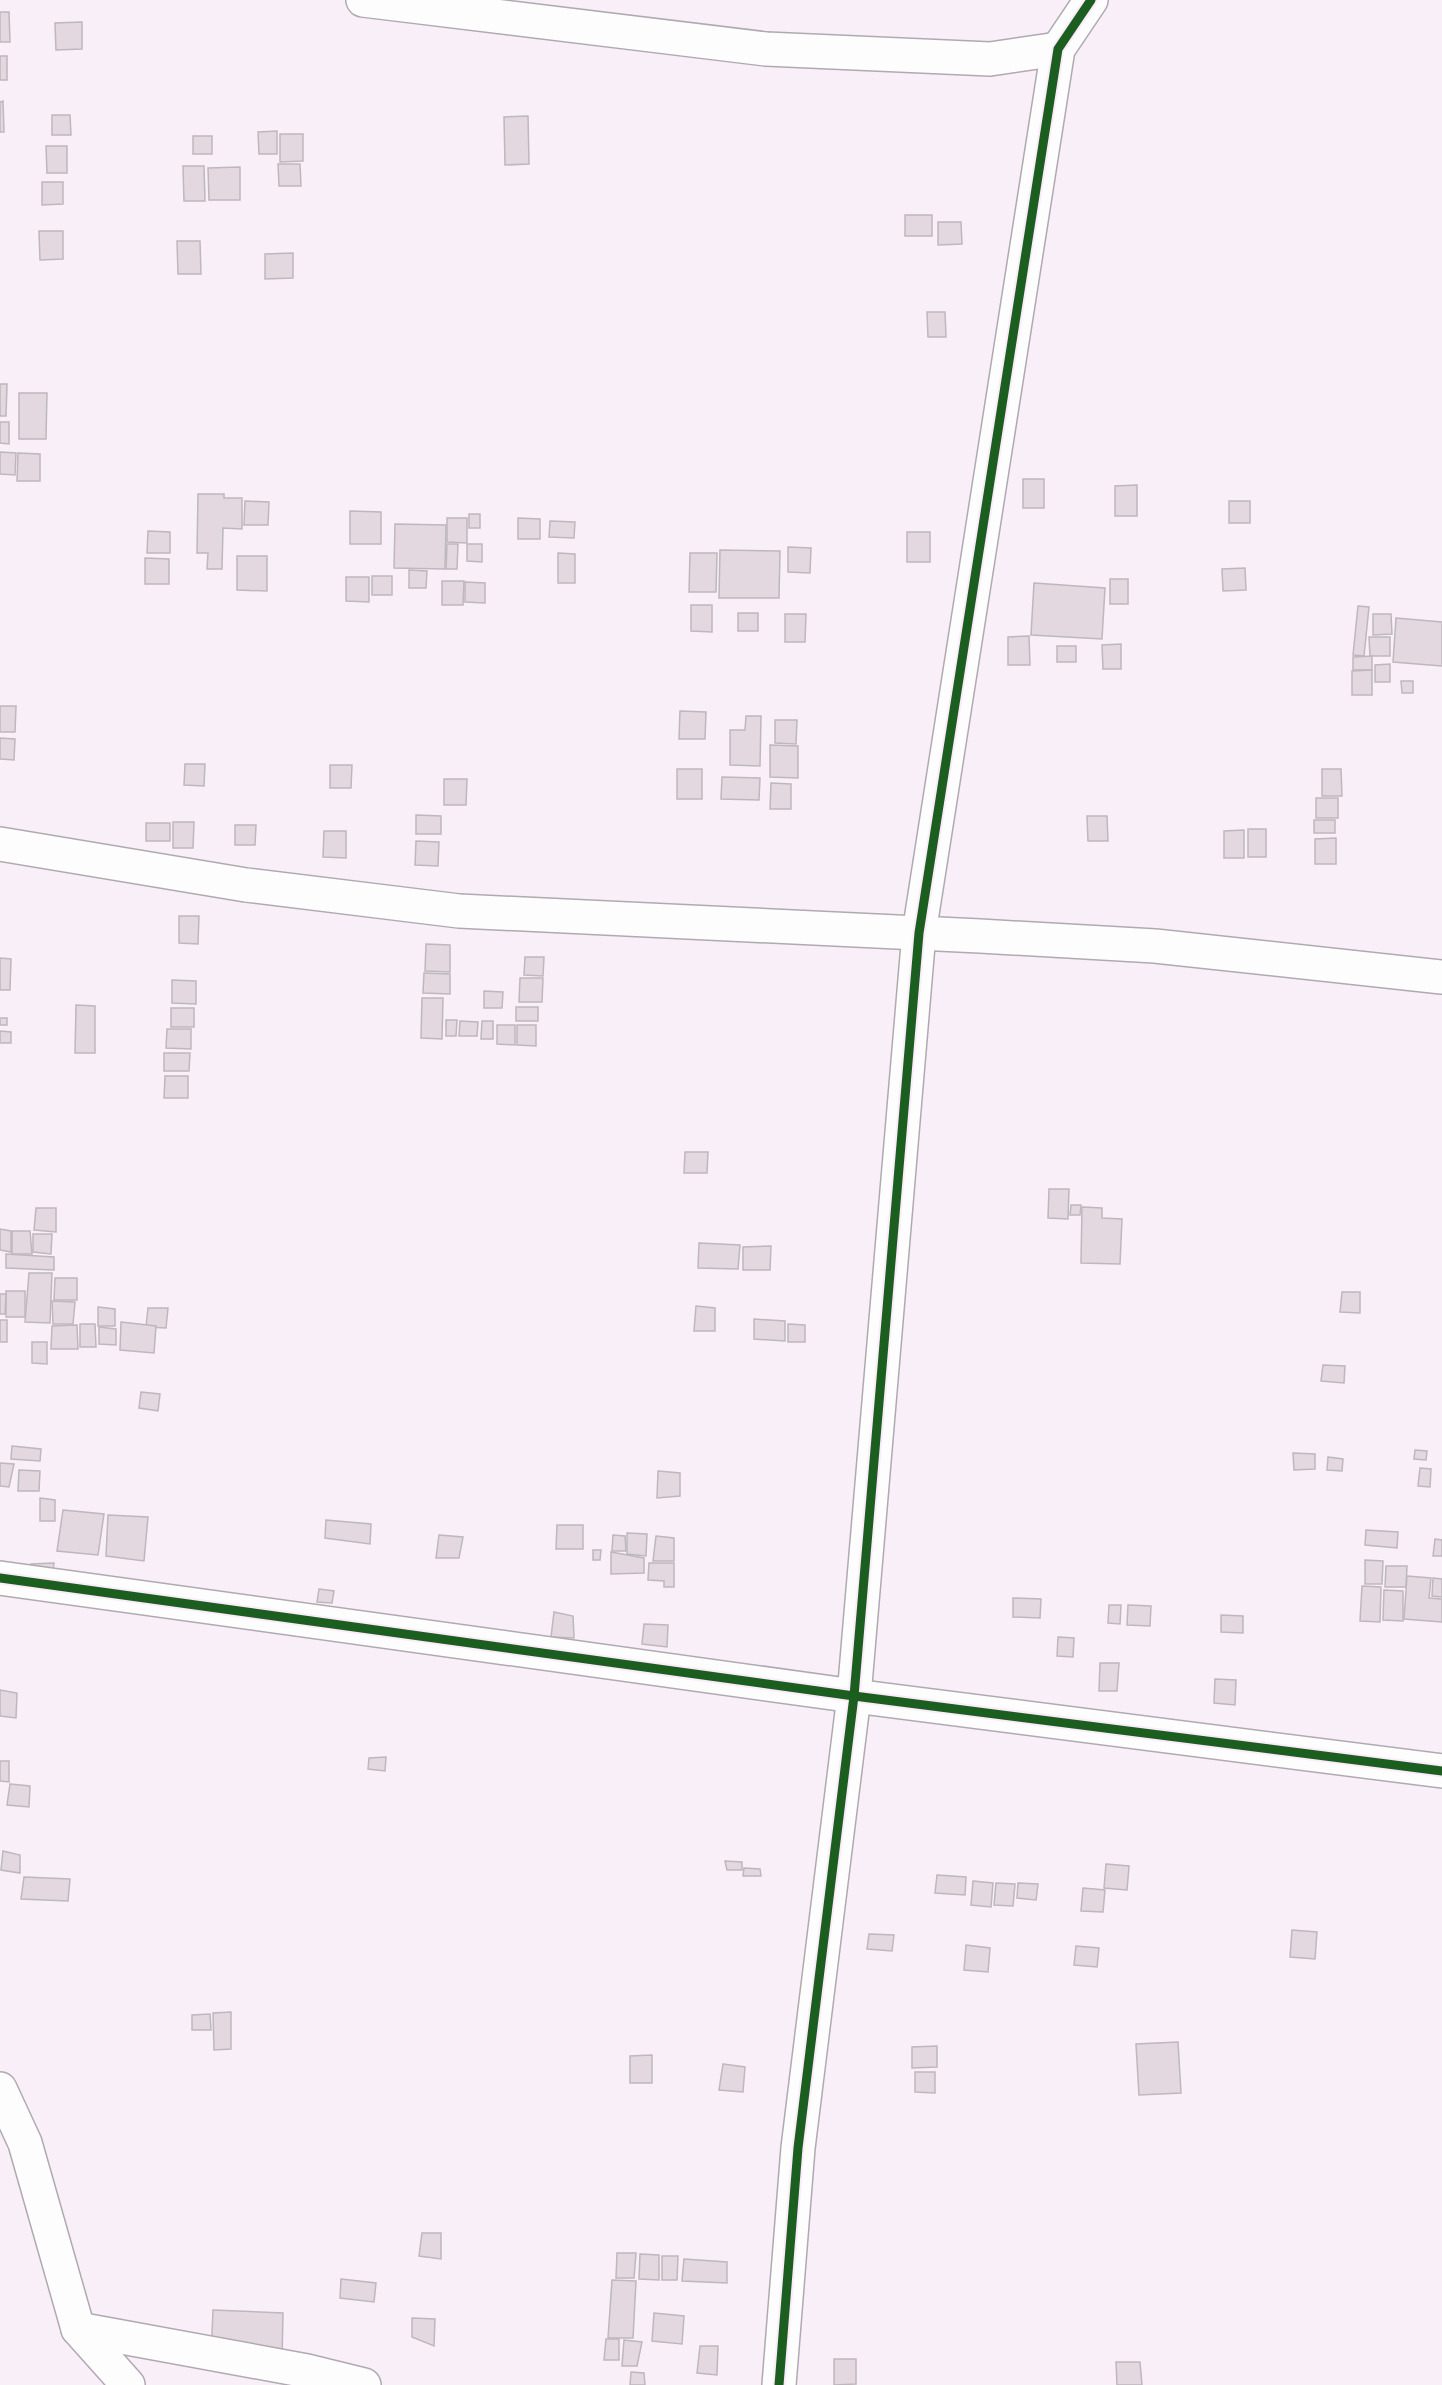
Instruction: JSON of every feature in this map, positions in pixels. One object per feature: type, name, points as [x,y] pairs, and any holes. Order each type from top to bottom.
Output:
[{"type":"street","points":[[779,2385],[798,2148],[854,1696],[919,933],[1058,49],[1091,0]]},
{"type":"street","points":[[376,1],[766,49],[990,59],[1058,49]]},
{"type":"street","points":[[0,844],[246,885],[459,911],[1155,946],[1442,976]]},
{"type":"street","points":[[0,1578],[854,1696],[1442,1771]]},
{"type":"street","points":[[0,2089],[25,2143],[78,2329],[128,2385]]},
{"type":"street","points":[[78,2329],[307,2371],[364,2385]]},
{"type":"building","points":[[0,12],[9,12],[10,42],[0,42]]},
{"type":"building","points":[[82,22],[82,49],[56,50],[55,23]]},
{"type":"building","points":[[0,56],[7,56],[7,80],[0,80]]},
{"type":"building","points":[[3,101],[4,132],[0,132],[0,102]]},
{"type":"building","points":[[52,115],[70,115],[71,135],[52,135]]},
{"type":"building","points":[[528,116],[529,164],[505,165],[504,117]]},
{"type":"building","points":[[277,131],[277,154],[259,154],[258,132]]},
{"type":"building","points":[[280,134],[303,134],[303,161],[280,162]]},
{"type":"building","points":[[193,136],[212,136],[212,154],[193,154]]},
{"type":"building","points":[[46,146],[67,146],[67,173],[47,173]]},
{"type":"building","points":[[278,164],[300,164],[301,186],[279,186]]},
{"type":"building","points":[[183,166],[204,166],[205,201],[184,201]]},
{"type":"building","points":[[240,167],[240,200],[209,200],[208,168]]},
{"type":"building","points":[[42,182],[63,182],[63,204],[42,205]]},
{"type":"building","points":[[905,215],[932,215],[932,236],[905,236]]},
{"type":"building","points":[[938,222],[961,222],[962,244],[938,245]]},
{"type":"building","points":[[39,231],[63,231],[63,259],[40,260]]},
{"type":"building","points":[[177,241],[200,241],[201,274],[178,274]]},
{"type":"building","points":[[293,253],[293,278],[265,279],[265,254]]},
{"type":"building","points":[[927,312],[945,312],[946,337],[928,337]]},
{"type":"building","points":[[0,384],[7,384],[6,416],[0,416]]},
{"type":"building","points":[[19,393],[47,393],[46,439],[19,439]]},
{"type":"building","points":[[0,422],[9,422],[9,444],[0,443]]},
{"type":"building","points":[[0,452],[16,453],[15,475],[0,474]]},
{"type":"building","points":[[18,453],[40,454],[40,481],[17,481]]},
{"type":"building","points":[[1023,479],[1044,479],[1044,508],[1023,508]]},
{"type":"building","points":[[1137,485],[1137,516],[1115,516],[1115,486]]},
{"type":"building","points":[[198,494],[224,494],[224,498],[242,498],[242,529],[223,528],[222,569],[207,569],[208,553],[197,553]]},
{"type":"building","points":[[245,501],[269,502],[268,525],[244,525]]},
{"type":"building","points":[[1229,501],[1250,501],[1250,523],[1229,523]]},
{"type":"building","points":[[350,511],[381,512],[381,544],[350,544]]},
{"type":"building","points":[[469,514],[480,514],[480,528],[469,528]]},
{"type":"building","points":[[447,518],[467,518],[467,543],[447,542]]},
{"type":"building","points":[[518,518],[540,519],[540,539],[518,539]]},
{"type":"building","points":[[550,521],[575,522],[574,538],[549,537]]},
{"type":"building","points":[[395,524],[446,525],[445,569],[394,568]]},
{"type":"building","points":[[148,531],[170,532],[170,553],[147,553]]},
{"type":"building","points":[[907,532],[930,532],[930,562],[907,562]]},
{"type":"building","points":[[447,544],[458,544],[457,569],[446,569]]},
{"type":"building","points":[[467,544],[482,544],[482,562],[467,561]]},
{"type":"building","points":[[788,547],[811,548],[810,573],[788,572]]},
{"type":"building","points":[[720,550],[780,551],[779,598],[719,598]]},
{"type":"building","points":[[558,553],[575,554],[575,583],[558,583]]},
{"type":"building","points":[[690,553],[717,553],[716,592],[689,592]]},
{"type":"building","points":[[237,556],[267,556],[267,591],[237,590]]},
{"type":"building","points":[[145,558],[169,559],[169,584],[145,584]]},
{"type":"building","points":[[1245,568],[1246,590],[1223,591],[1222,569]]},
{"type":"building","points":[[409,570],[427,571],[426,588],[409,588]]},
{"type":"building","points":[[372,576],[392,576],[392,595],[372,595]]},
{"type":"building","points":[[346,577],[369,577],[369,602],[346,601]]},
{"type":"building","points":[[1110,579],[1128,579],[1128,604],[1110,604]]},
{"type":"building","points":[[442,581],[464,581],[463,605],[442,605]]},
{"type":"building","points":[[465,582],[485,583],[485,603],[465,602]]},
{"type":"building","points":[[1034,583],[1105,588],[1102,639],[1031,635]]},
{"type":"building","points":[[691,605],[712,605],[712,632],[691,631]]},
{"type":"building","points":[[1358,606],[1369,607],[1364,656],[1353,655]]},
{"type":"building","points":[[738,613],[758,613],[758,631],[738,631]]},
{"type":"building","points":[[785,614],[806,614],[805,642],[785,642]]},
{"type":"building","points":[[1373,614],[1391,614],[1392,634],[1373,635]]},
{"type":"building","points":[[1396,618],[1442,622],[1442,666],[1393,662]]},
{"type":"building","points":[[1029,636],[1030,665],[1008,665],[1008,637]]},
{"type":"building","points":[[1369,637],[1390,637],[1390,656],[1370,656]]},
{"type":"building","points":[[1121,644],[1121,669],[1103,669],[1102,645]]},
{"type":"building","points":[[1057,646],[1076,646],[1076,662],[1057,662]]},
{"type":"building","points":[[1372,656],[1372,670],[1353,670],[1353,657]]},
{"type":"building","points":[[1390,664],[1390,682],[1375,682],[1375,665]]},
{"type":"building","points":[[1372,670],[1372,695],[1352,695],[1352,671]]},
{"type":"building","points":[[1401,681],[1413,681],[1413,693],[1402,693]]},
{"type":"building","points":[[0,706],[16,706],[15,732],[0,732]]},
{"type":"building","points":[[680,711],[706,712],[705,739],[679,739]]},
{"type":"building","points":[[746,716],[761,716],[760,766],[730,765],[730,730],[745,730]]},
{"type":"building","points":[[775,720],[797,720],[796,744],[775,743]]},
{"type":"building","points":[[0,738],[15,739],[14,760],[0,759]]},
{"type":"building","points":[[770,745],[798,746],[798,778],[770,777]]},
{"type":"building","points":[[185,764],[205,764],[204,786],[184,785]]},
{"type":"building","points":[[330,765],[352,765],[351,788],[330,788]]},
{"type":"building","points":[[677,769],[702,769],[702,799],[677,799]]},
{"type":"building","points":[[1322,769],[1341,769],[1342,796],[1322,796]]},
{"type":"building","points":[[722,777],[760,778],[759,800],[721,799]]},
{"type":"building","points":[[444,779],[467,779],[466,805],[444,805]]},
{"type":"building","points":[[771,783],[791,784],[791,809],[770,809]]},
{"type":"building","points":[[1316,798],[1338,798],[1338,818],[1316,818]]},
{"type":"building","points":[[416,815],[441,816],[441,834],[416,834]]},
{"type":"building","points":[[1087,816],[1107,816],[1108,841],[1088,841]]},
{"type":"building","points":[[1314,820],[1335,820],[1335,833],[1314,833]]},
{"type":"building","points":[[173,822],[194,822],[193,848],[173,848]]},
{"type":"building","points":[[146,823],[170,823],[170,841],[146,841]]},
{"type":"building","points":[[235,825],[256,825],[255,845],[235,845]]},
{"type":"building","points":[[1248,829],[1266,829],[1266,857],[1248,857]]},
{"type":"building","points":[[1244,830],[1244,858],[1224,858],[1224,831]]},
{"type":"building","points":[[324,831],[346,831],[346,858],[323,857]]},
{"type":"building","points":[[1336,838],[1336,864],[1315,864],[1315,839]]},
{"type":"building","points":[[416,841],[439,842],[438,866],[415,865]]},
{"type":"building","points":[[179,916],[199,916],[198,944],[179,943]]},
{"type":"building","points":[[426,944],[450,945],[450,972],[425,971]]},
{"type":"building","points":[[525,957],[544,957],[543,976],[524,975]]},
{"type":"building","points":[[0,958],[11,959],[10,990],[0,990]]},
{"type":"building","points":[[424,973],[450,974],[450,994],[423,993]]},
{"type":"building","points":[[520,978],[543,978],[542,1002],[519,1002]]},
{"type":"building","points":[[172,980],[196,981],[196,1004],[172,1003]]},
{"type":"building","points":[[484,991],[503,992],[502,1008],[484,1008]]},
{"type":"building","points":[[422,998],[443,998],[442,1039],[421,1038]]},
{"type":"building","points":[[76,1005],[95,1006],[95,1053],[75,1053]]},
{"type":"building","points":[[516,1007],[538,1007],[538,1021],[516,1021]]},
{"type":"building","points":[[171,1008],[194,1008],[194,1027],[171,1027]]},
{"type":"building","points":[[0,1018],[7,1018],[7,1025],[0,1025]]},
{"type":"building","points":[[446,1020],[457,1020],[456,1036],[446,1036]]},
{"type":"building","points":[[460,1021],[478,1022],[477,1036],[459,1036]]},
{"type":"building","points":[[482,1021],[493,1021],[493,1039],[481,1039]]},
{"type":"building","points":[[497,1025],[515,1025],[515,1045],[497,1044]]},
{"type":"building","points":[[517,1025],[536,1025],[536,1046],[517,1045]]},
{"type":"building","points":[[167,1029],[191,1029],[191,1049],[166,1048]]},
{"type":"building","points":[[0,1031],[11,1032],[11,1043],[0,1043]]},
{"type":"building","points":[[164,1053],[190,1053],[189,1071],[164,1071]]},
{"type":"building","points":[[165,1076],[188,1076],[188,1098],[164,1098]]},
{"type":"building","points":[[685,1152],[708,1152],[707,1173],[684,1173]]},
{"type":"building","points":[[1049,1189],[1069,1189],[1068,1219],[1048,1218]]},
{"type":"building","points":[[1071,1205],[1081,1205],[1080,1215],[1070,1215]]},
{"type":"building","points":[[1082,1207],[1102,1208],[1102,1218],[1122,1219],[1120,1264],[1081,1263]]},
{"type":"building","points":[[36,1208],[56,1208],[56,1232],[34,1230]]},
{"type":"building","points":[[0,1229],[11,1231],[11,1252],[0,1250]]},
{"type":"building","points":[[12,1231],[30,1231],[32,1254],[12,1254]]},
{"type":"building","points":[[33,1234],[52,1234],[51,1254],[33,1252]]},
{"type":"building","points":[[699,1243],[740,1245],[738,1269],[698,1268]]},
{"type":"building","points":[[771,1246],[770,1270],[743,1270],[743,1247]]},
{"type":"building","points":[[6,1254],[54,1257],[54,1270],[6,1268]]},
{"type":"building","points":[[29,1273],[52,1273],[50,1323],[25,1322]]},
{"type":"building","points":[[55,1278],[77,1278],[77,1300],[54,1300]]},
{"type":"building","points":[[6,1291],[25,1291],[25,1317],[6,1317]]},
{"type":"building","points":[[1342,1292],[1360,1292],[1360,1313],[1340,1312]]},
{"type":"building","points":[[0,1294],[6,1294],[5,1314],[0,1314]]},
{"type":"building","points":[[52,1301],[75,1302],[73,1324],[53,1324]]},
{"type":"building","points":[[696,1306],[715,1308],[715,1331],[694,1331]]},
{"type":"building","points":[[98,1307],[115,1309],[115,1326],[98,1326]]},
{"type":"building","points":[[148,1308],[168,1308],[166,1328],[146,1327]]},
{"type":"building","points":[[754,1319],[785,1321],[785,1341],[754,1339]]},
{"type":"building","points":[[0,1320],[7,1320],[7,1342],[0,1342]]},
{"type":"building","points":[[121,1322],[156,1326],[154,1353],[120,1350]]},
{"type":"building","points":[[80,1324],[95,1324],[96,1347],[80,1347]]},
{"type":"building","points":[[788,1324],[805,1325],[805,1342],[788,1342]]},
{"type":"building","points":[[77,1325],[78,1349],[51,1349],[52,1326]]},
{"type":"building","points":[[99,1327],[116,1329],[116,1345],[99,1344]]},
{"type":"building","points":[[32,1342],[47,1342],[47,1364],[32,1363]]},
{"type":"building","points":[[1323,1365],[1345,1366],[1344,1383],[1321,1381]]},
{"type":"building","points":[[141,1392],[160,1394],[158,1411],[139,1408]]},
{"type":"building","points":[[12,1446],[41,1449],[40,1461],[11,1459]]},
{"type":"building","points":[[1415,1450],[1427,1451],[1426,1460],[1414,1459]]},
{"type":"building","points":[[1293,1453],[1315,1454],[1315,1469],[1294,1470]]},
{"type":"building","points":[[1328,1457],[1343,1459],[1342,1471],[1327,1470]]},
{"type":"building","points":[[0,1463],[14,1464],[9,1487],[0,1486]]},
{"type":"building","points":[[1420,1468],[1431,1469],[1430,1487],[1418,1486]]},
{"type":"building","points":[[19,1470],[40,1471],[39,1491],[18,1491]]},
{"type":"building","points":[[658,1471],[680,1473],[680,1496],[657,1498]]},
{"type":"building","points":[[40,1498],[55,1500],[55,1521],[40,1521]]},
{"type":"building","points":[[63,1510],[104,1514],[98,1555],[57,1551]]},
{"type":"building","points":[[108,1515],[148,1517],[144,1561],[106,1556]]},
{"type":"building","points":[[326,1520],[371,1524],[370,1544],[325,1538]]},
{"type":"building","points":[[557,1525],[583,1525],[583,1549],[556,1549]]},
{"type":"building","points":[[1366,1530],[1398,1532],[1397,1548],[1365,1545]]},
{"type":"building","points":[[627,1533],[647,1534],[646,1556],[627,1554]]},
{"type":"building","points":[[439,1535],[463,1537],[459,1558],[436,1558]]},
{"type":"building","points":[[613,1535],[625,1536],[626,1551],[612,1551]]},
{"type":"building","points":[[656,1536],[674,1538],[674,1561],[653,1561]]},
{"type":"building","points":[[1435,1539],[1442,1540],[1442,1556],[1433,1556]]},
{"type":"building","points":[[593,1550],[601,1550],[600,1560],[593,1560]]},
{"type":"building","points":[[611,1552],[644,1558],[644,1573],[611,1574]]},
{"type":"building","points":[[1365,1560],[1383,1561],[1382,1584],[1365,1584]]},
{"type":"building","points":[[54,1563],[51,1584],[30,1584],[31,1564]]},
{"type":"building","points":[[649,1563],[674,1563],[674,1587],[664,1587],[664,1581],[648,1580]]},
{"type":"building","points":[[1386,1566],[1407,1566],[1406,1587],[1385,1587]]},
{"type":"building","points":[[1407,1576],[1431,1578],[1429,1598],[1442,1599],[1442,1622],[1404,1619]]},
{"type":"building","points":[[1433,1578],[1442,1579],[1442,1597],[1432,1596]]},
{"type":"building","points":[[1362,1586],[1381,1587],[1380,1622],[1360,1621]]},
{"type":"building","points":[[319,1589],[334,1591],[332,1603],[317,1602]]},
{"type":"building","points":[[1384,1590],[1403,1591],[1403,1621],[1383,1620]]},
{"type":"building","points":[[1013,1598],[1041,1599],[1040,1618],[1013,1617]]},
{"type":"building","points":[[1109,1605],[1121,1605],[1120,1624],[1108,1623]]},
{"type":"building","points":[[1128,1605],[1151,1606],[1150,1626],[1127,1625]]},
{"type":"building","points":[[554,1612],[573,1616],[574,1638],[551,1637]]},
{"type":"building","points":[[1221,1615],[1243,1616],[1243,1633],[1221,1632]]},
{"type":"building","points":[[644,1624],[668,1625],[667,1647],[642,1644]]},
{"type":"building","points":[[1058,1637],[1074,1638],[1073,1657],[1057,1656]]},
{"type":"building","points":[[1100,1663],[1119,1663],[1117,1691],[1099,1691]]},
{"type":"building","points":[[1215,1679],[1236,1680],[1235,1705],[1214,1703]]},
{"type":"building","points":[[0,1690],[17,1693],[16,1718],[0,1716]]},
{"type":"building","points":[[386,1757],[385,1771],[368,1769],[369,1758]]},
{"type":"building","points":[[0,1761],[9,1761],[9,1782],[0,1781]]},
{"type":"building","points":[[10,1784],[30,1786],[29,1807],[7,1805]]},
{"type":"building","points":[[3,1851],[20,1855],[20,1873],[1,1870]]},
{"type":"building","points":[[725,1861],[742,1862],[742,1870],[727,1870]]},
{"type":"building","points":[[1106,1864],[1129,1866],[1127,1890],[1104,1888]]},
{"type":"building","points":[[744,1868],[760,1869],[761,1876],[743,1876]]},
{"type":"building","points":[[937,1875],[966,1877],[965,1895],[935,1893]]},
{"type":"building","points":[[24,1877],[70,1879],[68,1901],[21,1899]]},
{"type":"building","points":[[973,1881],[993,1883],[991,1907],[971,1905]]},
{"type":"building","points":[[996,1883],[1015,1884],[1013,1906],[994,1905]]},
{"type":"building","points":[[1018,1883],[1038,1884],[1036,1900],[1017,1898]]},
{"type":"building","points":[[1083,1888],[1105,1890],[1103,1912],[1081,1911]]},
{"type":"building","points":[[1292,1930],[1317,1932],[1315,1959],[1290,1957]]},
{"type":"building","points":[[869,1934],[894,1935],[892,1951],[867,1949]]},
{"type":"building","points":[[966,1945],[990,1948],[988,1972],[964,1970]]},
{"type":"building","points":[[1076,1946],[1099,1948],[1097,1967],[1074,1965]]},
{"type":"building","points":[[231,2012],[231,2049],[214,2050],[213,2013]]},
{"type":"building","points":[[210,2014],[211,2030],[192,2030],[192,2015]]},
{"type":"building","points":[[1178,2042],[1181,2093],[1139,2095],[1136,2044]]},
{"type":"building","points":[[937,2046],[937,2067],[912,2068],[912,2047]]},
{"type":"building","points":[[652,2055],[652,2083],[630,2083],[630,2056]]},
{"type":"building","points":[[723,2064],[745,2067],[743,2092],[719,2090]]},
{"type":"building","points":[[915,2072],[935,2072],[935,2093],[915,2092]]},
{"type":"building","points":[[422,2233],[441,2233],[441,2259],[419,2256]]},
{"type":"building","points":[[617,2253],[636,2253],[634,2278],[616,2278]]},
{"type":"building","points":[[640,2254],[659,2255],[659,2280],[639,2279]]},
{"type":"building","points":[[662,2256],[678,2256],[677,2280],[662,2280]]},
{"type":"building","points":[[684,2259],[727,2262],[727,2283],[682,2281]]},
{"type":"building","points":[[341,2279],[376,2283],[374,2302],[340,2298]]},
{"type":"building","points":[[612,2280],[636,2281],[633,2338],[608,2338]]},
{"type":"building","points":[[213,2310],[283,2313],[282,2360],[211,2357]]},
{"type":"building","points":[[654,2313],[684,2316],[682,2344],[652,2341]]},
{"type":"building","points":[[412,2318],[435,2319],[434,2346],[412,2337]]},
{"type":"building","points":[[606,2339],[619,2339],[619,2360],[604,2360]]},
{"type":"building","points":[[624,2340],[642,2342],[637,2366],[622,2366]]},
{"type":"building","points":[[700,2346],[718,2346],[717,2375],[697,2373]]},
{"type":"building","points":[[834,2359],[856,2359],[856,2384],[834,2385]]},
{"type":"building","points":[[1116,2362],[1140,2362],[1142,2385],[1117,2385]]},
{"type":"building","points":[[631,2372],[644,2373],[645,2385],[630,2385]]},
{"type":"cycle path","points":[[779,2385],[798,2148],[854,1696],[919,933],[1058,49],[1091,0]]},
{"type":"cycle path","points":[[0,1578],[854,1696],[1442,1771]]}]
